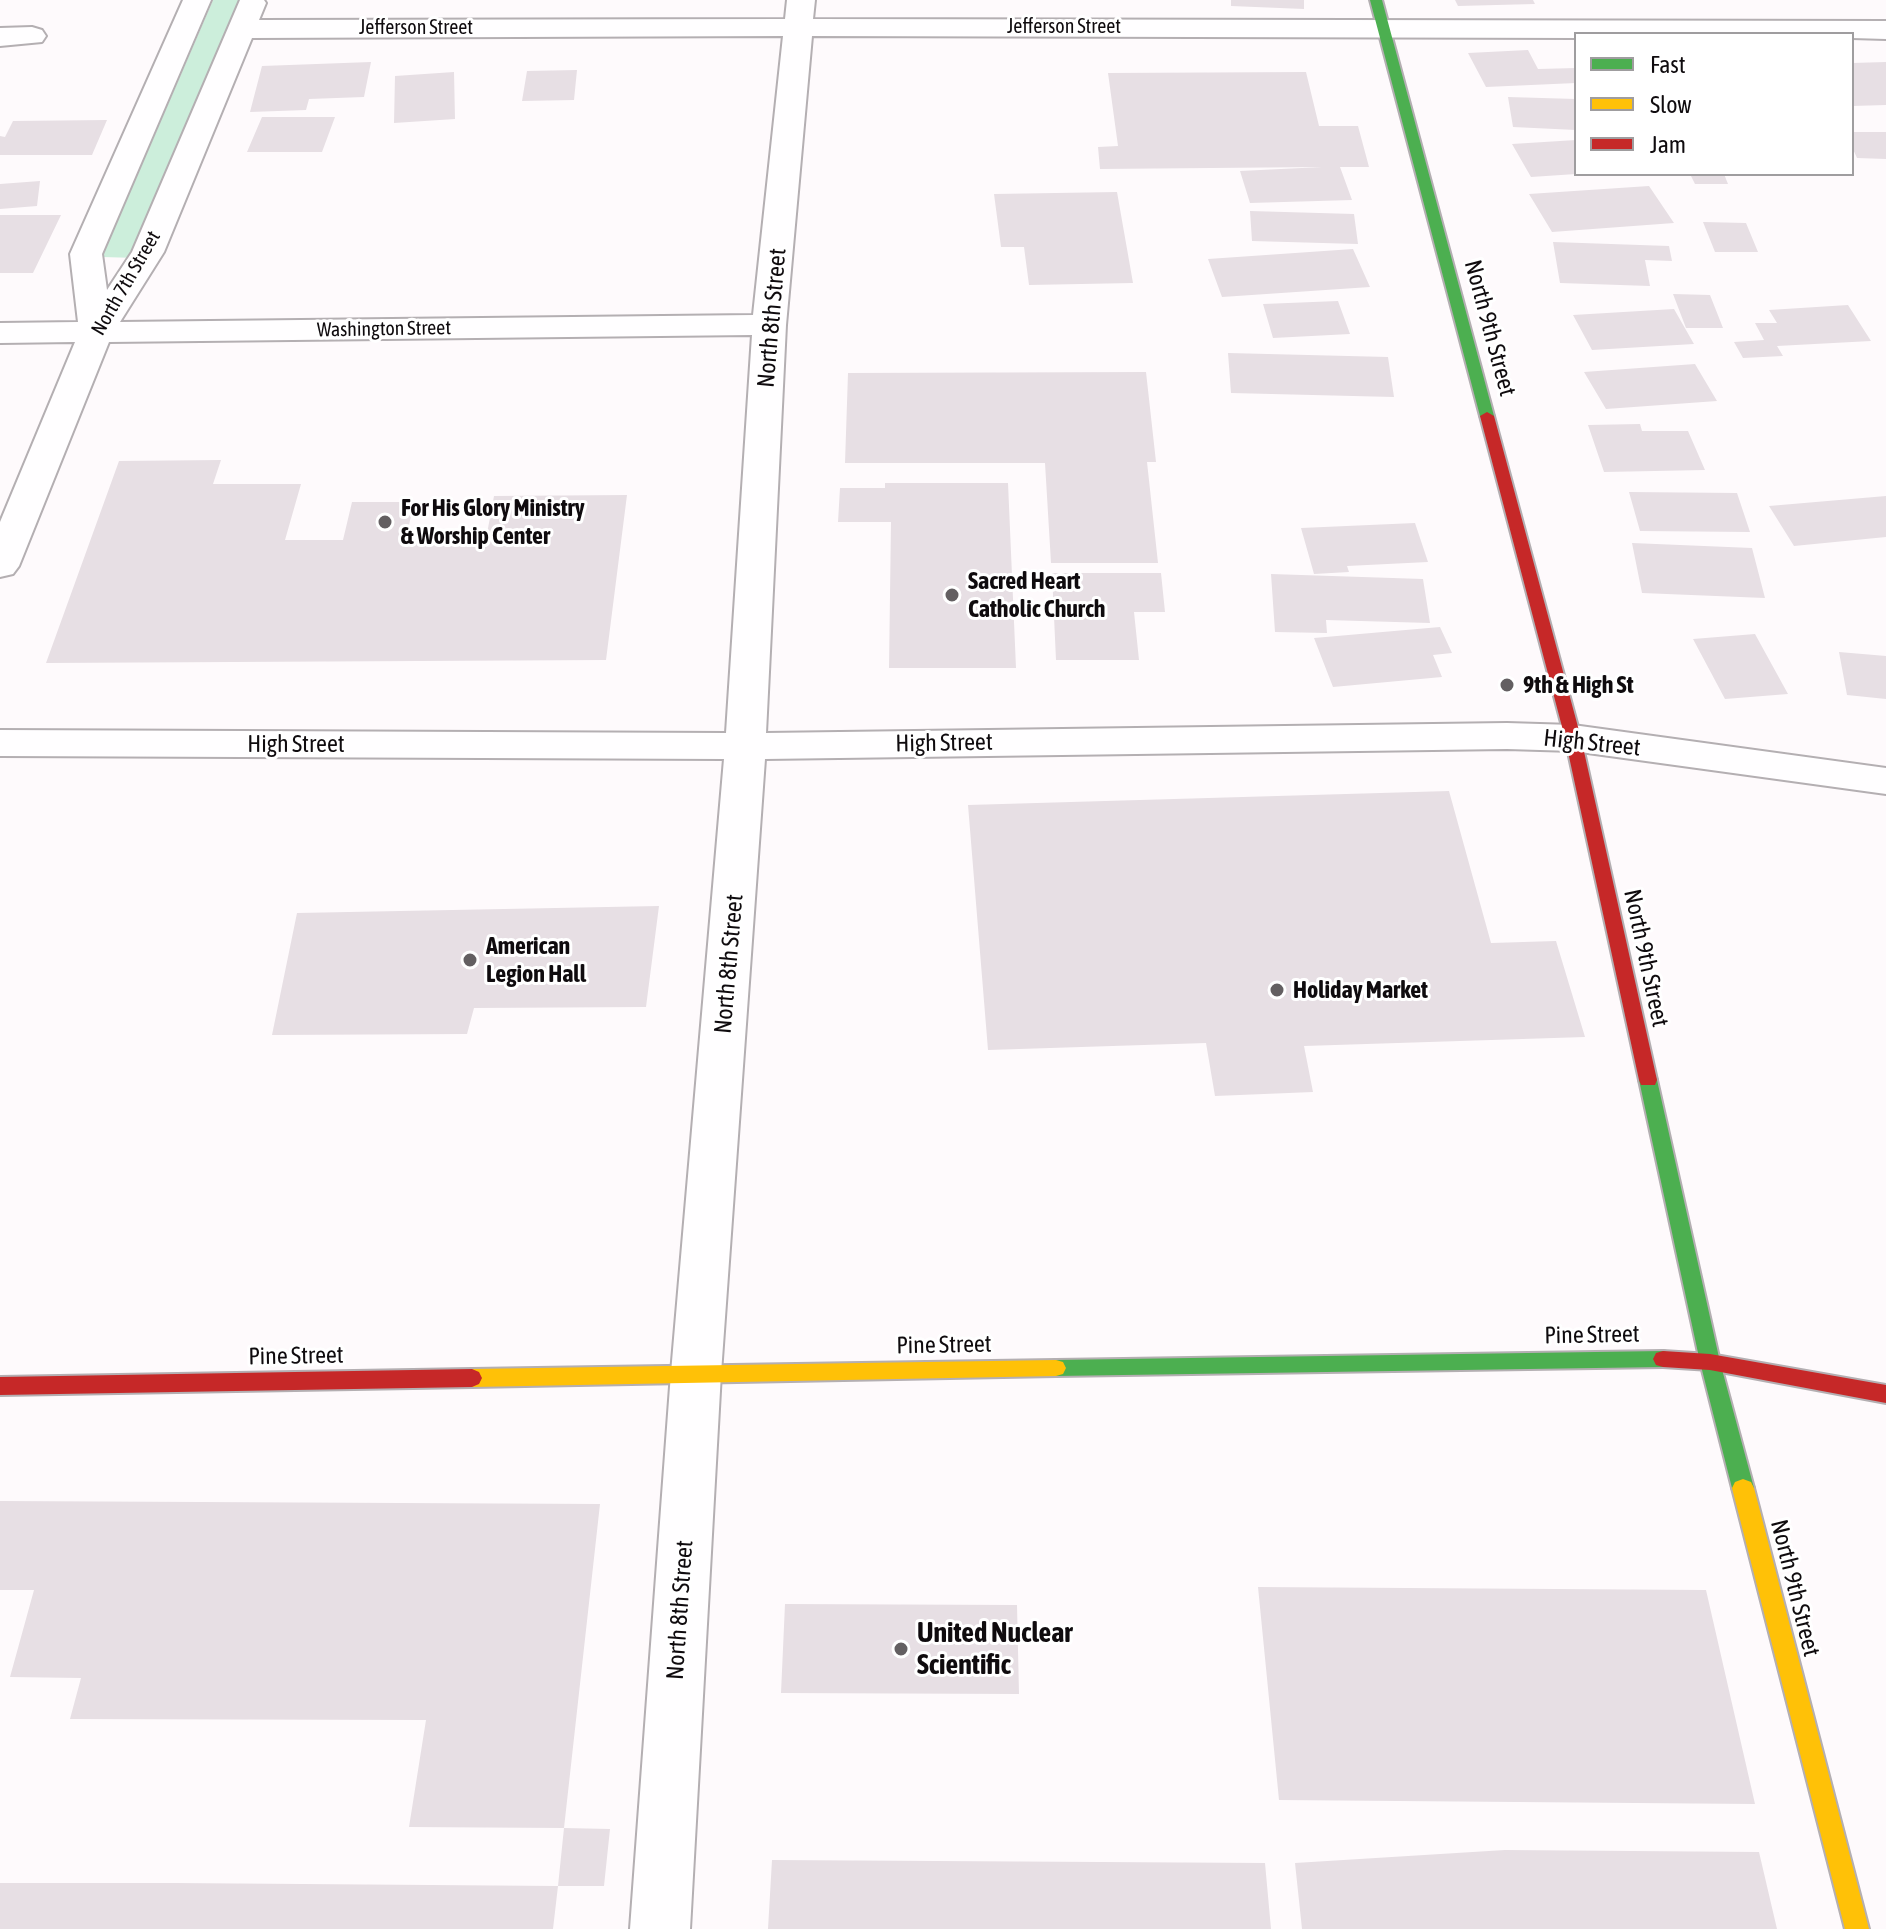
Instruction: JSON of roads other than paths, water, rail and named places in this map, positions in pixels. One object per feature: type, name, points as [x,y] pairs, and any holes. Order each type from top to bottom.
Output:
[{"type":"main road","name":"North 9th Street","points":[[1380,14],[1573,738],[1710,1362],[1857,1929]]},
{"type":"main road","name":"Pine Street","points":[[0,1386],[1654,1358],[1710,1362],[1886,1394]]},
{"type":"street","points":[[96,333],[86,254],[197,0]]},
{"type":"street","name":"North 8th Street","points":[[660,1929],[696,1373],[746,746],[769,325],[800,13]]},
{"type":"street","name":"North 7th Street","points":[[0,566],[96,333],[148,252],[248,14]]},
{"type":"street","name":"Jefferson Street","points":[[248,14],[1380,14],[1886,30]]},
{"type":"street","points":[[0,37],[32,36]]},
{"type":"street","name":"Washington Street","points":[[0,333],[769,325]]},
{"type":"street","name":"High Street","points":[[0,743],[746,746],[1507,736],[1573,738],[1886,781]]},
{"type":"place","name":"For His Glory Ministry & Worship Center","points":[[385,522]]},
{"type":"place","name":"Sacred Heart Catholic Church","points":[[952,595]]},
{"type":"place","name":"9th & High St","points":[[1507,685]]},
{"type":"place","name":"American Legion Hall","points":[[470,960]]},
{"type":"place","name":"Holiday Market","points":[[1277,990]]},
{"type":"place","name":"United Nuclear Scientific","points":[[901,1649]]}]
